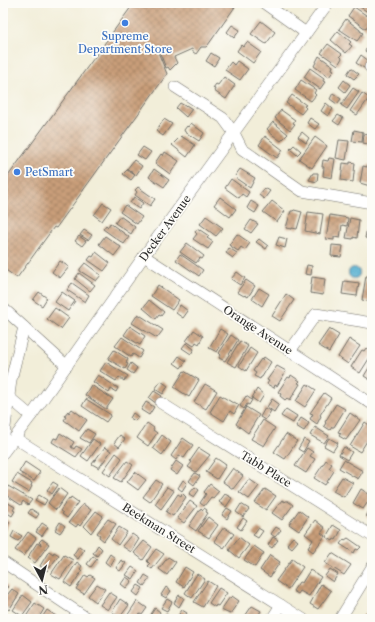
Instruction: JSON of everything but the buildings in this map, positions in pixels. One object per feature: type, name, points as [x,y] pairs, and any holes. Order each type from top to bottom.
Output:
[{"type":"street","points":[[264,3],[306,33]]},
{"type":"street","name":"Decker Avenue","points":[[3,453],[32,416],[144,256],[328,3]]},
{"type":"street","points":[[175,87],[223,118],[234,133],[242,149],[302,192],[372,203]]},
{"type":"street","name":"Orange Avenue","points":[[144,256],[372,404]]},
{"type":"street","points":[[3,308],[67,366]]},
{"type":"street","points":[[290,351],[316,314],[372,323]]},
{"type":"street","points":[[3,442],[6,394],[24,327]]},
{"type":"street","points":[[6,394],[32,416]]},
{"type":"street","name":"Tabb Place","points":[[161,403],[372,536]]},
{"type":"street","name":"Beekman Street","points":[[16,438],[303,619]]},
{"type":"street","points":[[3,562],[88,619]]},
{"type":"street","points":[[340,619],[372,567]]},
{"type":"street","points":[[272,619],[281,605]]},
{"type":"water","points":[[354,267],[358,269],[360,273],[358,277],[354,279],[350,277],[348,273],[350,269]]},
{"type":"place","name":"Supreme Department Store","points":[[125,23]]},
{"type":"place","name":"PetSmart","points":[[17,172]]}]
